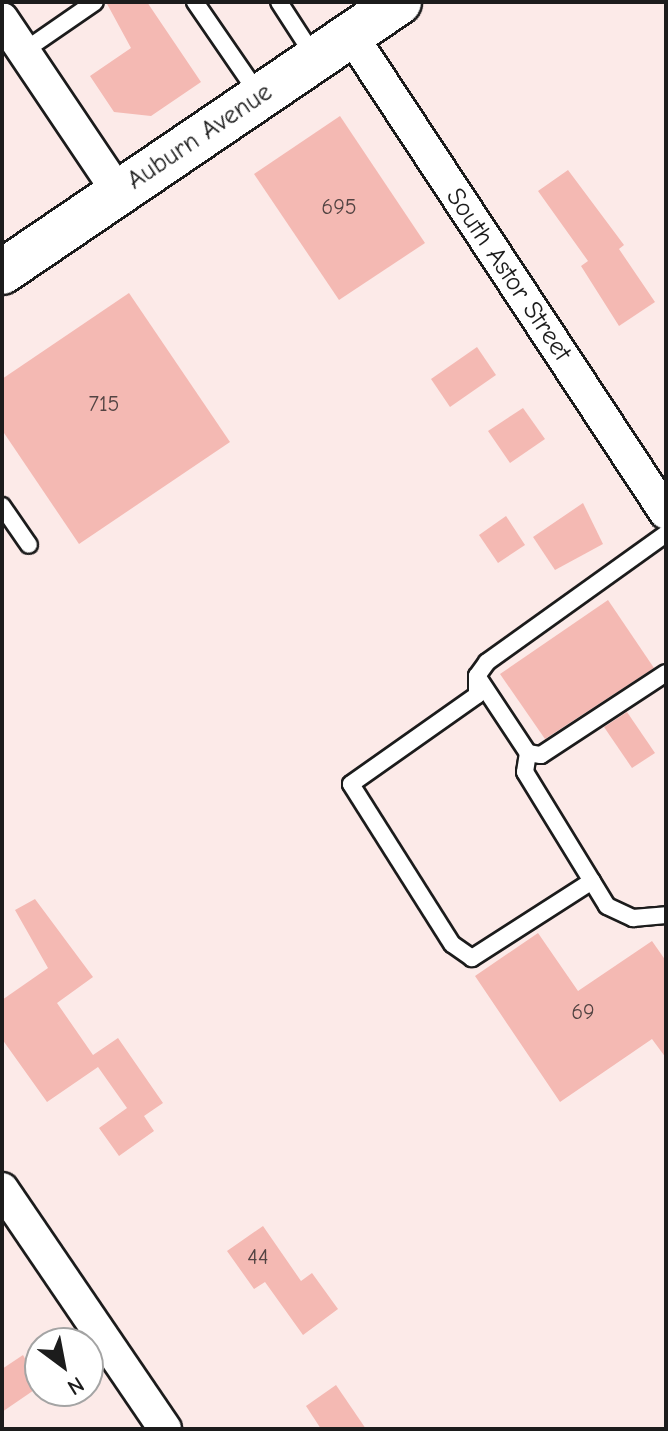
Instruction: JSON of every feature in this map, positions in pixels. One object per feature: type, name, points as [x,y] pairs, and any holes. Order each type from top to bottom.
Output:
[{"type":"main road","name":"Auburn Avenue","points":[[2,272],[399,2]]},
{"type":"street","points":[[2,19],[119,193]]},
{"type":"street","name":"South Astor Street","points":[[333,46],[666,513]]},
{"type":"street","points":[[2,1189],[165,1429]]},
{"type":"lane","points":[[24,51],[95,2]]},
{"type":"lane","points":[[195,2],[260,96]]},
{"type":"lane","points":[[279,2],[333,46]]},
{"type":"lane","points":[[2,506],[29,545]]},
{"type":"lane","points":[[592,881],[472,958],[452,944],[355,797],[351,784],[477,695],[477,676],[487,662],[666,534]]},
{"type":"lane","points":[[528,753],[541,755],[666,673]]},
{"type":"lane","points":[[477,676],[528,753],[525,772],[607,906],[633,918],[666,915]]},
{"type":"building","points":[[106,2],[147,2],[201,82],[151,116],[114,112],[90,76],[131,48]]},
{"type":"building","points":[[340,116],[425,243],[339,300],[254,174]]},
{"type":"building","points":[[568,170],[624,245],[619,249],[655,302],[619,326],[581,266],[588,261],[538,191]]},
{"type":"building","points":[[129,293],[230,442],[79,544],[2,430],[2,379]]},
{"type":"building","points":[[477,347],[496,375],[450,407],[431,379]]},
{"type":"building","points":[[523,408],[545,439],[510,463],[488,431]]},
{"type":"building","points":[[583,503],[603,544],[555,570],[533,537]]},
{"type":"building","points":[[506,516],[525,545],[498,563],[479,535]]},
{"type":"building","points":[[608,600],[654,668],[545,739],[500,674]]},
{"type":"building","points":[[627,712],[655,753],[632,768],[604,727]]},
{"type":"building","points":[[35,899],[93,977],[57,1003],[93,1055],[118,1038],[163,1103],[144,1116],[154,1131],[119,1156],[99,1128],[127,1108],[98,1067],[47,1102],[2,1039],[2,1000],[48,968],[15,910]]},
{"type":"building","points":[[538,933],[578,991],[652,941],[666,961],[666,1058],[652,1039],[560,1102],[475,976]]},
{"type":"building","points":[[263,1226],[301,1281],[312,1273],[338,1309],[303,1335],[265,1282],[254,1289],[227,1251]]},
{"type":"building","points":[[23,1355],[24,1397],[2,1412],[2,1369]]},
{"type":"building","points":[[336,1385],[366,1429],[321,1429],[306,1406]]}]
